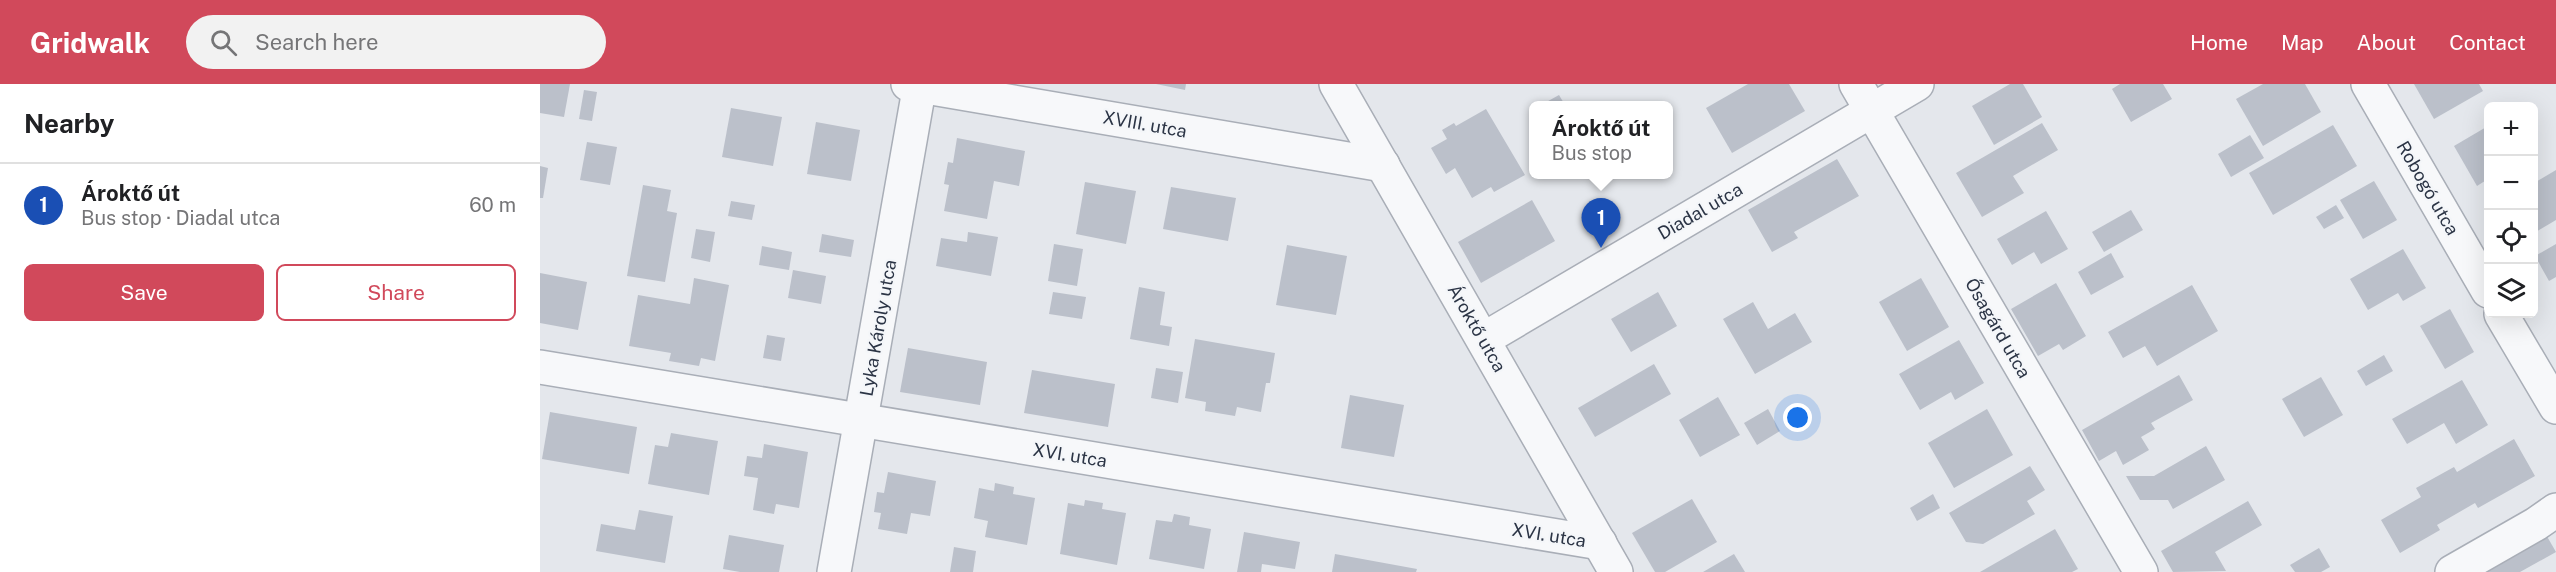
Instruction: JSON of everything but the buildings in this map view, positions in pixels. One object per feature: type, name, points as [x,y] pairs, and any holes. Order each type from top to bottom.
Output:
[{"type":"street","name":"Ároktő utca","points":[[1336,84],[1616,572]]},
{"type":"street","name":"Diadal utca","points":[[1484,339],[1864,97],[1917,84]]},
{"type":"street","name":"Robogó utca","points":[[2368,84],[2484,284]]},
{"type":"street","name":"XVIII. utca","points":[[916,85],[1383,165]]},
{"type":"street","name":"Lyka Károly utca","points":[[834,572],[862,421],[916,85]]},
{"type":"street","name":"Ősagárd utca","points":[[1864,97],[2140,572]]},
{"type":"street","points":[[2503,318],[2556,407]]},
{"type":"street","name":"XVI. utca","points":[[540,367],[1600,543]]},
{"type":"street","points":[[2452,572],[2556,510]]},
{"type":"place","name":"Ároktő út","points":[[1601,248]]}]
